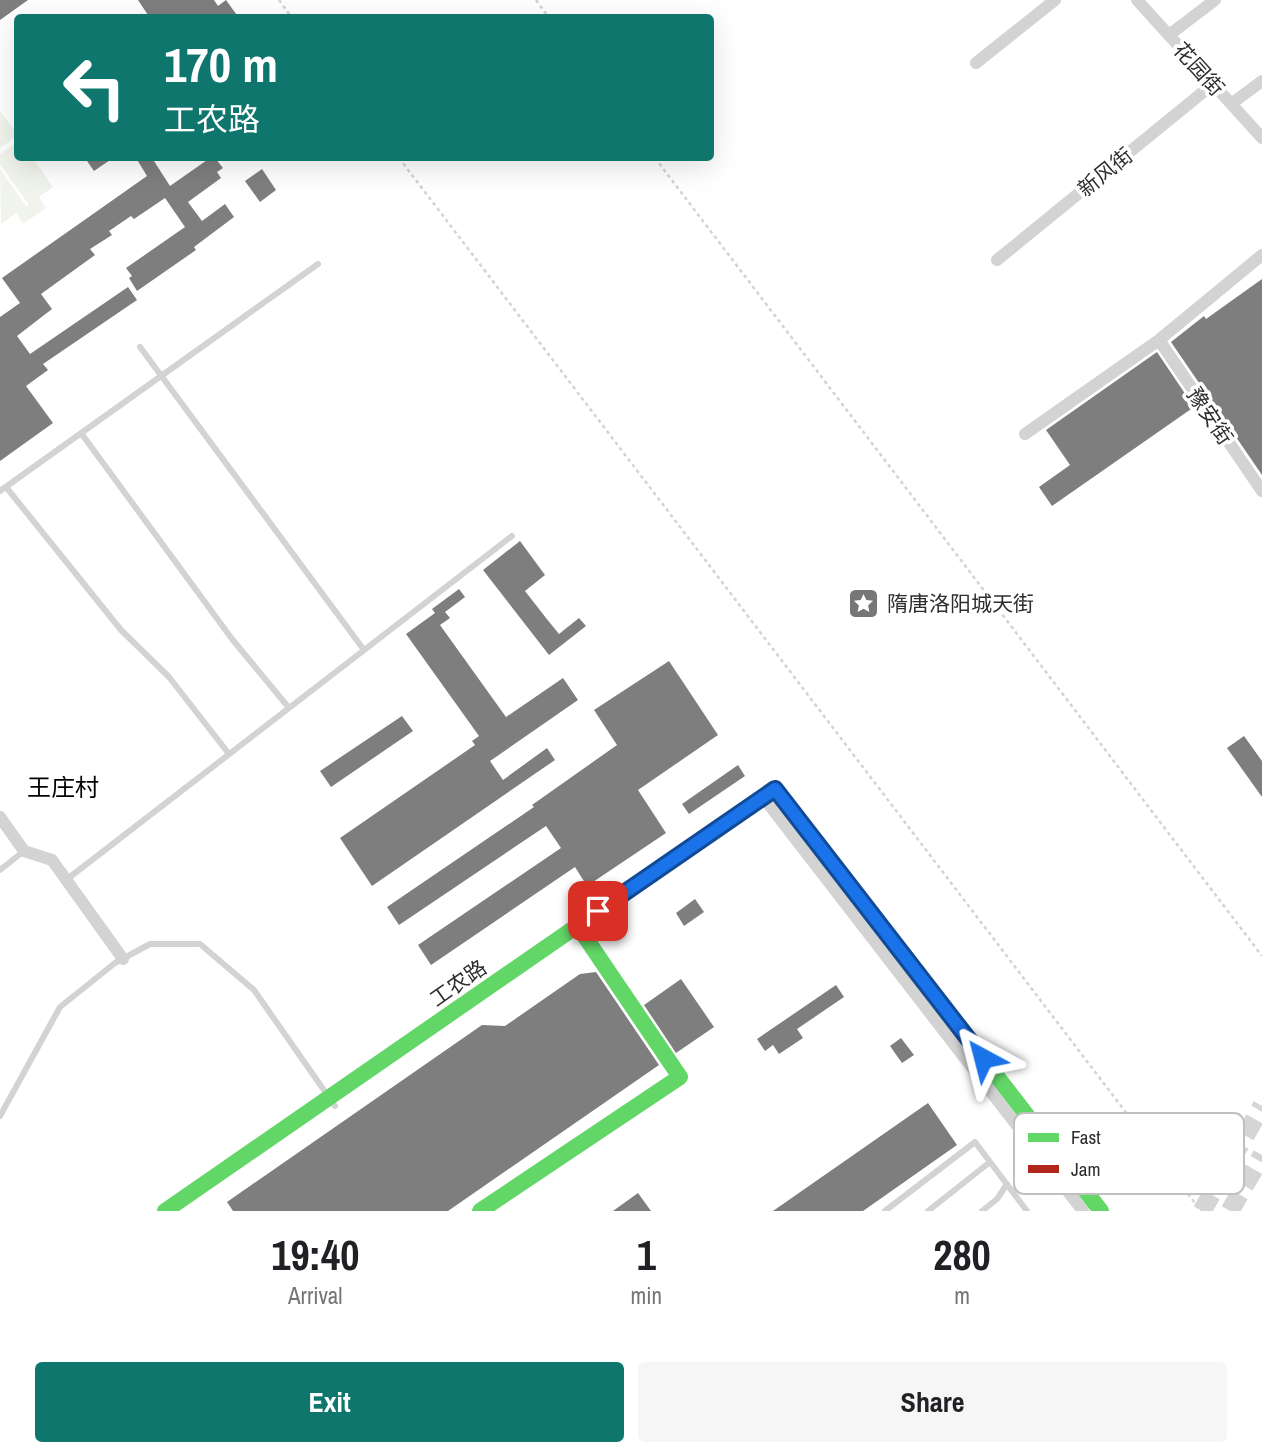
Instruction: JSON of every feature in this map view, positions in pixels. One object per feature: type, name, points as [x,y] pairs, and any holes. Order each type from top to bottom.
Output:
[{"type":"street","points":[[976,63],[1055,0]]},
{"type":"street","name":"花园街","points":[[1137,0],[1262,138]]},
{"type":"street","points":[[1168,35],[1214,0]]},
{"type":"street","points":[[1231,104],[1262,81]]},
{"type":"street","name":"新风街","points":[[997,260],[1213,84]]},
{"type":"street","points":[[1025,434],[1159,340],[1262,255]]},
{"type":"street","name":"豫安街","points":[[1159,340],[1262,491]]},
{"type":"street","points":[[772,797],[1014,1119]]},
{"type":"street","points":[[772,797],[1023,1113]]},
{"type":"street","name":"工农路","points":[[183,1211],[332,1102],[772,797]]},
{"type":"street","points":[[0,817],[24,851],[52,860],[123,959]]},
{"type":"street","points":[[480,1211],[680,1077],[580,930]]},
{"type":"street","name":"工农路","points":[[165,1211],[332,1102]]},
{"type":"street","points":[[1070,1194],[1083,1211]]},
{"type":"street","points":[[1087,1194],[1101,1211]]},
{"type":"lane","points":[[229,754],[169,677],[121,630],[3,489],[318,264]]},
{"type":"lane","points":[[140,347],[364,650]]},
{"type":"lane","points":[[81,433],[232,639],[289,708]]},
{"type":"lane","points":[[66,880],[512,536]]},
{"type":"lane","points":[[0,870],[24,851]]},
{"type":"lane","points":[[0,1116],[60,1007],[123,959],[150,944],[200,944],[254,990],[332,1102]]},
{"type":"lane","points":[[885,1211],[975,1142],[1014,1194]]},
{"type":"lane","points":[[928,1211],[990,1162]]},
{"type":"lane","points":[[982,1211],[997,1199],[1007,1184]]},
{"type":"lane","points":[[1014,1194],[1026,1211]]},
{"type":"path","points":[[401,161],[1126,1113]]},
{"type":"path","points":[[657,161],[1262,956]]},
{"type":"path","points":[[1188,1194],[1201,1211]]},
{"type":"shaded area","points":[[0,111],[14,130],[14,138],[0,148]]},
{"type":"shaded area","points":[[14,144],[14,161],[35,161],[53,187],[39,197],[46,208],[23,224],[16,213],[1,224],[0,169],[26,206],[29,205],[0,164],[0,154]]},
{"type":"building","points":[[0,0],[28,0],[0,20]]},
{"type":"building","points":[[138,0],[214,0],[218,6],[226,0],[236,14],[147,14]]},
{"type":"building","points":[[87,161],[109,161],[94,171]]},
{"type":"building","points":[[138,161],[154,161],[170,186],[206,161],[217,161],[223,168],[217,172],[221,178],[188,202],[202,221],[225,204],[234,217],[194,247],[196,250],[137,291],[126,268],[185,227],[165,198],[134,219],[131,216],[109,231],[112,235],[90,249],[95,255],[41,294],[52,309],[17,336],[30,354],[128,287],[137,300],[43,364],[48,370],[26,386],[53,423],[0,461],[0,317],[20,303],[2,278],[147,176]]},
{"type":"building","points":[[262,169],[276,190],[260,202],[245,181]]},
{"type":"building","points":[[1262,279],[1262,475],[1171,342],[1204,316],[1206,319]]},
{"type":"building","points":[[1157,352],[1194,407],[1052,506],[1039,487],[1070,465],[1046,430]]},
{"type":"building","points":[[520,541],[545,575],[525,591],[559,634],[579,618],[586,626],[549,655],[483,570]]},
{"type":"building","points":[[459,589],[465,597],[445,612],[450,618],[440,625],[506,717],[563,678],[578,700],[490,761],[503,780],[547,748],[555,760],[372,886],[340,838],[475,745],[472,741],[479,736],[406,634],[435,613],[432,609]]},
{"type":"building","points":[[669,661],[718,735],[638,790],[666,833],[587,886],[575,867],[431,965],[418,945],[561,848],[546,826],[399,925],[387,907],[534,807],[532,805],[617,745],[594,710]]},
{"type":"building","points":[[402,716],[413,731],[331,787],[320,771]]},
{"type":"building","points":[[1244,736],[1262,761],[1262,797],[1227,748]]},
{"type":"building","points":[[738,765],[745,776],[689,814],[682,804]]},
{"type":"building","points":[[695,899],[704,912],[684,926],[676,913]]},
{"type":"building","points":[[596,972],[659,1065],[448,1211],[233,1211],[227,1202],[482,1025],[505,1026],[580,974]]},
{"type":"building","points":[[681,979],[714,1027],[676,1053],[644,1005]]},
{"type":"building","points":[[836,985],[844,997],[797,1029],[803,1038],[779,1054],[773,1045],[765,1051],[757,1039]]},
{"type":"building","points":[[901,1038],[914,1055],[902,1063],[890,1046]]},
{"type":"building","points":[[928,1103],[957,1145],[863,1211],[773,1211]]},
{"type":"building","points":[[638,1193],[651,1211],[613,1211]]},
{"type":"tunnel","points":[[1244,1138],[1262,1106]]},
{"type":"tunnel","points":[[1244,1186],[1262,1155]]},
{"type":"tunnel","points":[[1202,1211],[1212,1194]]},
{"type":"tunnel","points":[[1230,1211],[1240,1194]]},
{"type":"traffic: fast","points":[[165,1211],[681,854]]},
{"type":"traffic: fast","points":[[480,1211],[680,1077],[577,925]]},
{"type":"traffic: fast","points":[[883,929],[1025,1113]]},
{"type":"traffic: fast","points":[[1088,1194],[1101,1211]]},
{"type":"traffic: jam","points":[[681,854],[775,789],[883,929]]},
{"type":"place","name":"隋唐洛阳城天街","points":[[864,603]]},
{"type":"district","name":"王庄村","points":[[63,787]]},
{"type":"route","points":[[598,911],[775,789],[983,1058]]}]
